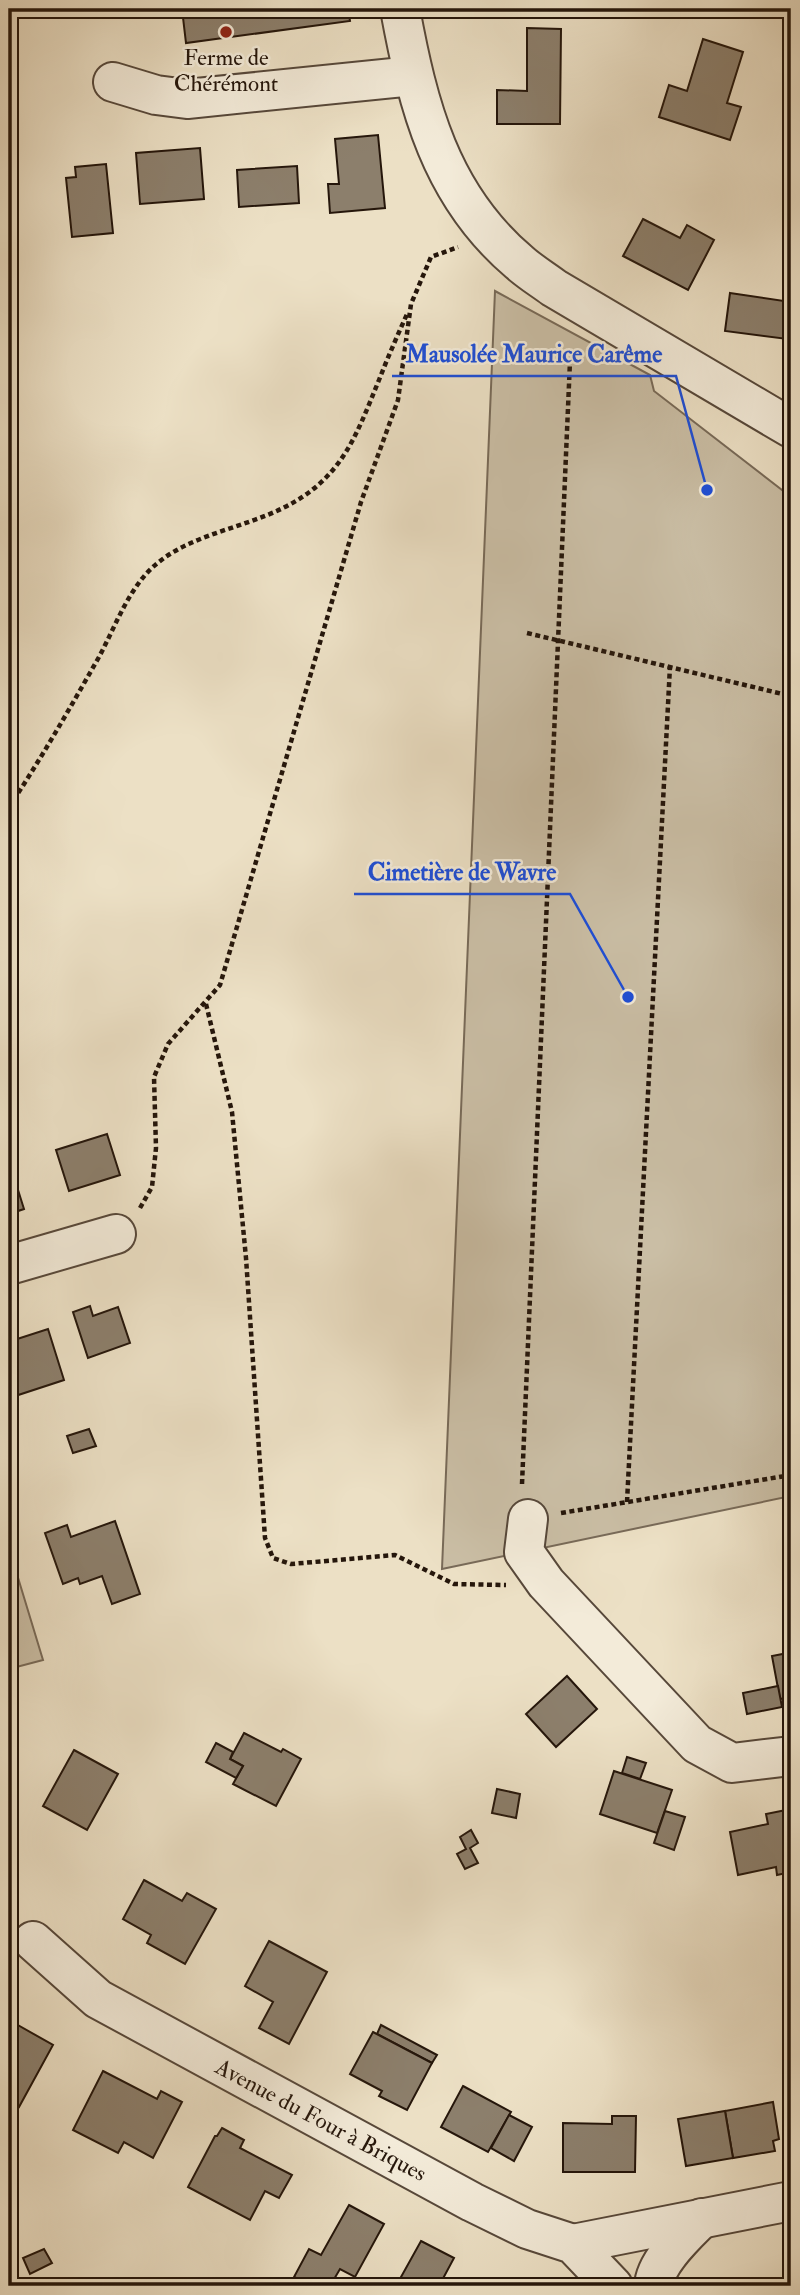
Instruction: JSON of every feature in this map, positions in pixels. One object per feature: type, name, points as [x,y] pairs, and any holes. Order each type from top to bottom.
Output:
[{"type":"street","points":[[400,9],[413,76],[431,137],[443,164],[477,218],[496,241],[519,263],[554,288],[791,428]]},
{"type":"street","points":[[113,82],[156,95],[187,99],[413,76]]},
{"type":"street","points":[[9,1265],[116,1234]]},
{"type":"street","points":[[526,1535],[546,1583],[697,1744],[732,1763],[791,1756]]},
{"type":"street","name":"Avenue du Four à Briques","points":[[33,1941],[98,1999],[472,2202],[527,2229],[573,2244],[613,2286]]},
{"type":"street","points":[[573,2244],[791,2201]]},
{"type":"street","points":[[654,2286],[654,2279],[676,2244],[702,2218]]},
{"type":"path","points":[[9,807],[34,770],[127,601],[146,574],[171,552],[283,508],[313,490],[336,467],[354,441],[431,257],[462,245],[496,241]]},
{"type":"path","points":[[116,1234],[146,1202],[152,1187],[156,1148],[154,1077],[168,1044],[220,985],[228,962],[361,502],[398,400],[411,304]]},
{"type":"path","points":[[570,361],[520,1513],[526,1535],[627,1502],[791,1475]]},
{"type":"path","points":[[527,633],[791,696]]},
{"type":"path","points":[[627,1502],[670,666]]},
{"type":"path","points":[[206,1003],[232,1112],[246,1258],[265,1538],[273,1558],[291,1564],[396,1555],[454,1584],[546,1583]]},
{"type":"shaded area","points":[[495,291],[650,375],[654,391],[791,497],[791,1496],[442,1569]]},
{"type":"shaded area","points":[[9,1548],[43,1660],[9,1669]]},
{"type":"building","points":[[14,9],[49,9],[50,13],[15,18]]},
{"type":"building","name":"Ferme de Chérémont","points":[[182,9],[348,9],[350,21],[186,43]]},
{"type":"building","points":[[527,28],[561,29],[560,124],[497,124],[497,90],[527,91]]},
{"type":"building","points":[[703,39],[743,52],[727,103],[741,107],[730,140],[659,117],[669,85],[687,91]]},
{"type":"building","points":[[378,135],[385,208],[330,213],[328,184],[339,184],[335,139]]},
{"type":"building","points":[[200,148],[204,199],[140,204],[136,153]]},
{"type":"building","points":[[106,164],[113,233],[72,237],[66,178],[76,177],[75,167]]},
{"type":"building","points":[[297,166],[299,203],[239,207],[237,170]]},
{"type":"building","points":[[643,219],[680,238],[687,225],[714,240],[688,290],[623,256]]},
{"type":"building","points":[[730,293],[791,302],[787,339],[725,331]]},
{"type":"building","points":[[107,1134],[120,1175],[69,1191],[56,1150]]},
{"type":"building","points":[[9,1161],[24,1209],[9,1214]]},
{"type":"building","points":[[90,1306],[93,1316],[118,1307],[130,1343],[88,1358],[73,1312]]},
{"type":"building","points":[[48,1329],[64,1380],[9,1398],[11,1341]]},
{"type":"building","points":[[89,1429],[96,1446],[73,1453],[67,1436]]},
{"type":"building","points":[[115,1521],[140,1594],[112,1604],[102,1576],[80,1584],[78,1578],[63,1584],[45,1533],[67,1525],[71,1537]]},
{"type":"building","points":[[788,1653],[791,1660],[791,1697],[780,1699],[772,1656]]},
{"type":"building","points":[[567,1676],[597,1709],[556,1747],[526,1714]]},
{"type":"building","points":[[778,1686],[782,1707],[747,1714],[743,1693]]},
{"type":"building","points":[[244,1733],[301,1759],[276,1806],[233,1784],[243,1766],[230,1759]]},
{"type":"building","points":[[216,1743],[233,1752],[230,1759],[243,1766],[236,1778],[206,1762]]},
{"type":"building","points":[[74,1750],[118,1774],[87,1830],[43,1806]]},
{"type":"building","points":[[627,1757],[646,1763],[640,1779],[622,1773]]},
{"type":"building","points":[[614,1771],[672,1790],[657,1833],[600,1814]]},
{"type":"building","points":[[497,1789],[520,1794],[516,1818],[492,1813]]},
{"type":"building","points":[[791,1809],[791,1872],[777,1875],[776,1867],[738,1875],[730,1832],[768,1824],[766,1814]]},
{"type":"building","points":[[665,1811],[685,1817],[674,1850],[654,1843]]},
{"type":"building","points":[[471,1830],[478,1843],[470,1848],[478,1863],[465,1869],[457,1854],[466,1849],[460,1837]]},
{"type":"building","points":[[144,1880],[182,1901],[187,1893],[216,1909],[185,1964],[147,1943],[151,1935],[123,1919]]},
{"type":"building","points":[[269,1941],[327,1972],[289,2044],[259,2028],[273,2002],[245,1986]]},
{"type":"building","points":[[9,2020],[53,2045],[19,2107],[9,2101]]},
{"type":"building","points":[[381,2025],[437,2055],[432,2063],[377,2034]]},
{"type":"building","points":[[373,2032],[432,2063],[407,2110],[379,2096],[382,2091],[350,2074]]},
{"type":"building","points":[[103,2071],[157,2099],[161,2091],[182,2102],[153,2158],[124,2142],[118,2153],[73,2130]]},
{"type":"building","points":[[463,2086],[511,2112],[488,2152],[441,2127]]},
{"type":"building","points":[[773,2102],[779,2139],[773,2141],[775,2151],[733,2158],[725,2111]]},
{"type":"building","points":[[725,2111],[733,2158],[686,2166],[678,2119]]},
{"type":"building","points":[[509,2115],[532,2127],[514,2161],[491,2148]]},
{"type":"building","points":[[612,2116],[636,2116],[635,2172],[563,2172],[563,2123],[612,2124]]},
{"type":"building","points":[[222,2128],[244,2140],[240,2148],[292,2175],[279,2198],[265,2191],[250,2220],[188,2187]]},
{"type":"building","points":[[349,2205],[384,2224],[355,2277],[340,2269],[330,2286],[312,2286],[294,2277],[309,2249],[321,2255]]},
{"type":"building","points":[[421,2241],[454,2258],[439,2286],[396,2286]]},
{"type":"building","points":[[44,2249],[52,2263],[30,2274],[23,2258]]},
{"type":"place","name":"Ferme de Chérémont","points":[[226,32]]},
{"type":"place","name":"Mausolée Maurice Carême","points":[[707,490]]},
{"type":"place","name":"Cimetière de Wavre","points":[[628,997]]}]
